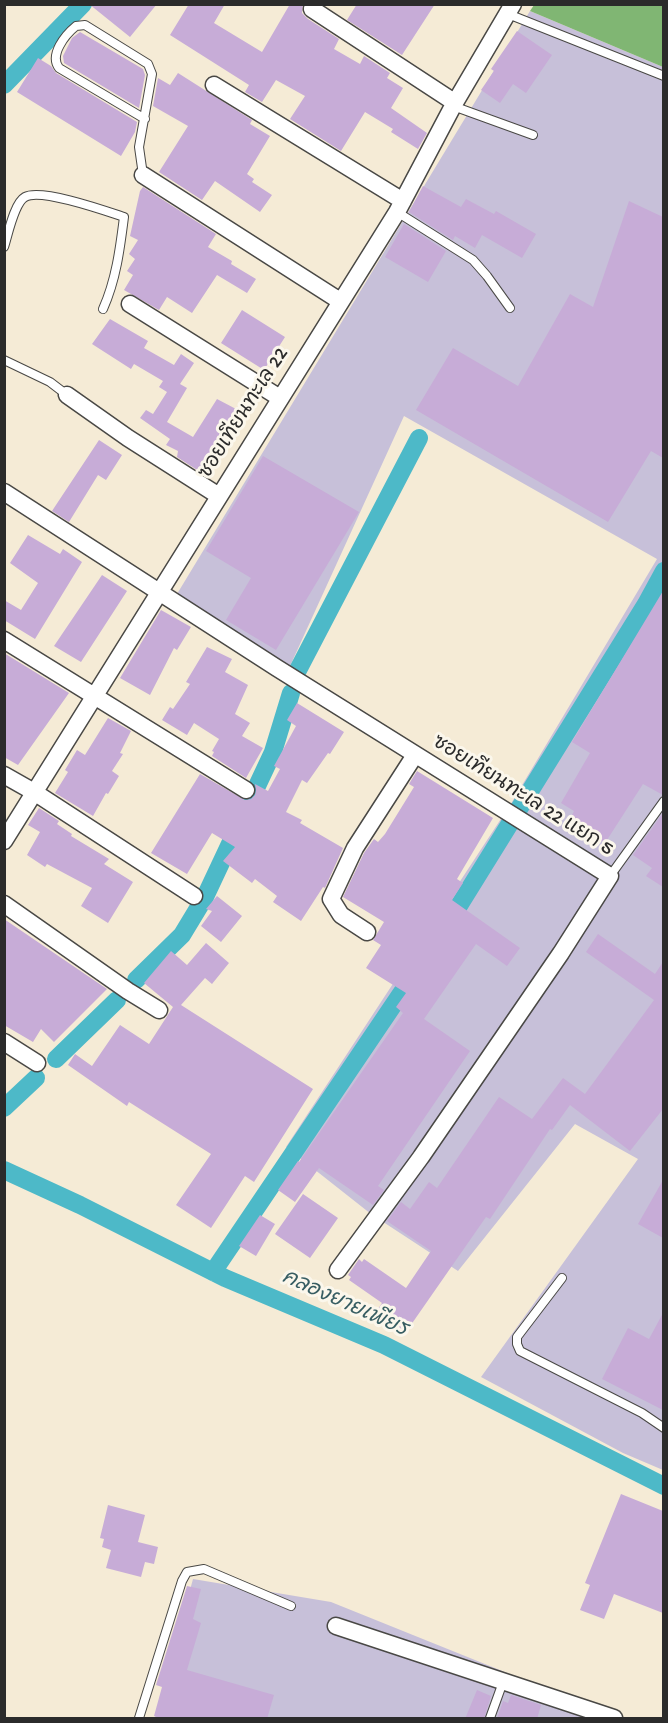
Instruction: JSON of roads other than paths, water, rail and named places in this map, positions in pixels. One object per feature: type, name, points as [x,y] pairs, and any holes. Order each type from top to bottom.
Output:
[{"type":"street","points":[[312,9],[454,104]]},
{"type":"street","name":"ซอยเทียนทะเล 22","points":[[4,841],[400,206],[454,104],[511,9]]},
{"type":"street","points":[[214,86],[400,206]]},
{"type":"street","points":[[142,176],[340,301]]},
{"type":"street","points":[[130,304],[280,398]]},
{"type":"street","points":[[67,395],[128,438],[219,496]]},
{"type":"street","name":"ซอยเทียนทะเล 22 แยก 5","points":[[4,492],[276,668],[610,876],[561,953],[434,1137],[338,1270]]},
{"type":"street","points":[[4,640],[246,790]]},
{"type":"street","points":[[367,932],[340,915],[331,899],[355,848],[415,755]]},
{"type":"street","points":[[4,774],[194,896]]},
{"type":"street","points":[[4,904],[128,991],[159,1010]]},
{"type":"street","points":[[4,1042],[37,1063]]},
{"type":"street","points":[[336,1626],[614,1719]]},
{"type":"lane","points":[[511,9],[663,76]]},
{"type":"lane","points":[[142,176],[139,147],[145,118],[152,74],[148,64],[85,25],[76,26],[56,52],[54,60],[59,68],[145,118]]},
{"type":"lane","points":[[454,104],[533,135]]},
{"type":"lane","points":[[4,247],[15,210],[26,196],[34,194],[54,196],[124,217],[120,255],[103,309]]},
{"type":"lane","points":[[400,206],[473,260],[510,308]]},
{"type":"lane","points":[[4,360],[50,382],[67,395]]},
{"type":"lane","points":[[610,876],[637,842],[663,801]]},
{"type":"lane","points":[[562,1278],[517,1337],[520,1351],[642,1413],[663,1428]]},
{"type":"lane","points":[[138,1719],[182,1581],[187,1572],[204,1569],[291,1606]]},
{"type":"lane","points":[[490,1719],[503,1682]]},
{"type":"waterway","points":[[4,85],[83,4]]},
{"type":"waterway","points":[[298,670],[419,438]]},
{"type":"waterway","points":[[447,925],[646,604],[664,571]]},
{"type":"waterway","points":[[136,980],[182,935],[205,897],[273,752],[291,693]]},
{"type":"waterway","points":[[213,1272],[417,970]]},
{"type":"waterway","points":[[56,1059],[117,1000]]},
{"type":"waterway","points":[[4,1108],[36,1078]]},
{"type":"waterway","name":"คลองยายเพียร","points":[[4,1170],[80,1205],[225,1278],[384,1345],[664,1486]]}]
